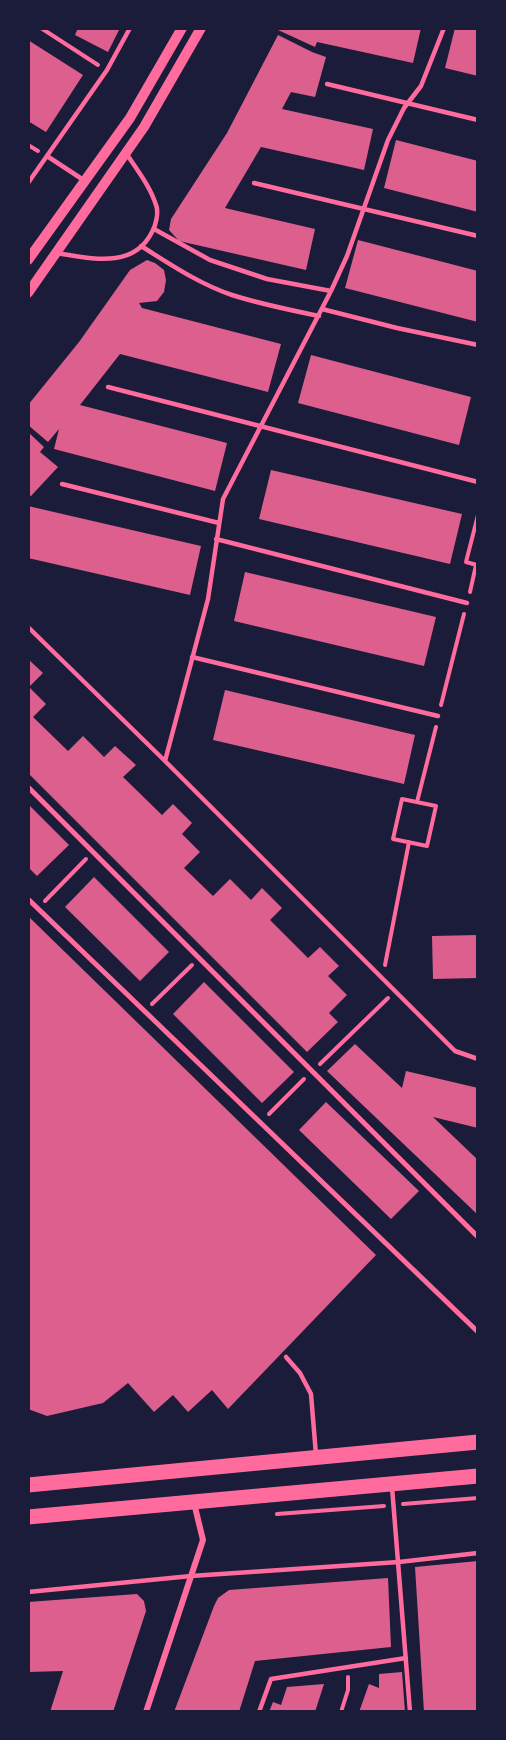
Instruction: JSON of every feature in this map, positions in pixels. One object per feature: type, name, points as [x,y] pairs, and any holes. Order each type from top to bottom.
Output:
[{"type":"main road","points":[[28,1485],[477,1442]]},
{"type":"main road","points":[[28,1517],[477,1476]]},
{"type":"street","points":[[28,260],[130,118],[182,28]]},
{"type":"street","points":[[28,293],[144,127],[201,28]]},
{"type":"street","points":[[28,787],[477,1237]]},
{"type":"street","points":[[28,898],[477,1332]]},
{"type":"street","points":[[146,1712],[203,1540],[194,1502]]},
{"type":"lane","points":[[28,183],[106,70],[130,28]]},
{"type":"lane","points":[[165,761],[208,599],[223,499],[331,291],[347,256],[388,140],[421,86],[444,28]]},
{"type":"lane","points":[[327,84],[477,120]]},
{"type":"lane","points":[[56,253],[103,260],[130,255],[148,240],[154,229],[158,208],[146,183],[126,153]]},
{"type":"lane","points":[[47,156],[85,181]]},
{"type":"lane","points":[[254,183],[477,236]]},
{"type":"lane","points":[[154,229],[210,260],[267,279],[331,291]]},
{"type":"lane","points":[[141,246],[191,277],[230,294],[274,307],[319,316]]},
{"type":"lane","points":[[322,309],[477,345]]},
{"type":"lane","points":[[108,387],[477,482]]},
{"type":"lane","points":[[62,484],[219,523]]},
{"type":"lane","points":[[216,539],[467,603]]},
{"type":"lane","points":[[28,627],[455,1051],[477,1059]]},
{"type":"lane","points":[[192,657],[438,716]]},
{"type":"lane","points":[[286,1357],[307,1383],[311,1394],[316,1458]]},
{"type":"lane","points":[[392,1485],[410,1712]]},
{"type":"lane","points":[[28,1592],[191,1576],[399,1562],[477,1553]]},
{"type":"lane","points":[[259,1712],[271,1679],[406,1658]]},
{"type":"path","points":[[41,28],[106,70]]},
{"type":"path","points":[[417,802],[477,565],[466,562],[477,515]]},
{"type":"path","points":[[402,799],[417,802],[436,806],[428,846],[393,839],[402,799]]},
{"type":"path","points":[[382,979],[410,842]]},
{"type":"path","points":[[38,908],[93,852]]},
{"type":"path","points":[[145,1011],[199,958]]},
{"type":"path","points":[[261,1122],[395,991]]},
{"type":"path","points":[[341,1712],[348,1690],[349,1667]]},
{"type":"building","points":[[78,28],[120,28],[108,52],[75,35]]},
{"type":"building","points":[[279,28],[421,28],[413,63],[317,42],[315,47],[278,30]]},
{"type":"building","points":[[455,28],[478,29],[478,76],[445,68]]},
{"type":"building","points":[[278,35],[326,57],[315,97],[291,92],[282,109],[373,129],[364,170],[261,147],[225,208],[315,229],[306,270],[179,241],[169,230],[171,219],[227,133]]},
{"type":"building","points":[[28,40],[83,75],[46,132],[28,121]]},
{"type":"building","points":[[396,140],[478,161],[478,212],[384,188]]},
{"type":"building","points":[[358,240],[478,271],[478,322],[345,288]]},
{"type":"building","points":[[147,260],[164,270],[166,280],[164,292],[157,301],[139,303],[142,308],[281,344],[268,392],[120,354],[80,405],[227,443],[215,491],[54,449],[59,429],[48,442],[28,425],[28,405],[79,342],[130,270]]},
{"type":"building","points":[[311,355],[471,397],[459,445],[298,403]]},
{"type":"building","points":[[28,432],[44,447],[40,452],[58,467],[31,496],[28,495]]},
{"type":"building","points":[[271,470],[462,514],[450,564],[259,519]]},
{"type":"building","points":[[28,506],[201,546],[190,595],[28,558]]},
{"type":"building","points":[[245,572],[436,617],[424,666],[234,621]]},
{"type":"building","points":[[28,659],[43,673],[29,687],[46,704],[33,717],[68,751],[83,736],[104,757],[115,746],[136,765],[123,777],[162,815],[173,804],[192,823],[182,834],[200,852],[184,868],[213,896],[230,879],[251,900],[262,888],[282,908],[270,920],[308,958],[320,947],[339,966],[328,976],[347,995],[329,1013],[338,1022],[307,1052],[28,773]]},
{"type":"building","points":[[225,690],[415,735],[404,784],[213,740]]},
{"type":"building","points":[[28,804],[69,845],[37,876],[28,867]]},
{"type":"building","points":[[94,877],[169,952],[140,981],[65,907]]},
{"type":"building","points":[[28,916],[376,1255],[228,1409],[212,1390],[188,1412],[173,1395],[154,1412],[128,1383],[103,1403],[47,1416],[28,1409]]},
{"type":"building","points":[[478,935],[478,978],[433,979],[432,936]]},
{"type":"building","points":[[204,982],[294,1072],[262,1103],[173,1014]]},
{"type":"building","points":[[355,1044],[402,1088],[406,1071],[478,1088],[478,1128],[433,1117],[478,1160],[478,1215],[327,1071]]},
{"type":"building","points":[[326,1102],[419,1191],[391,1219],[299,1130]]},
{"type":"building","points":[[478,1561],[478,1712],[424,1712],[415,1567]]},
{"type":"building","points":[[388,1578],[391,1647],[255,1661],[239,1712],[174,1712],[214,1606],[218,1598],[229,1590]]},
{"type":"building","points":[[137,1594],[144,1601],[146,1611],[113,1712],[50,1712],[63,1671],[28,1672],[28,1602]]},
{"type":"building","points":[[402,1672],[405,1712],[359,1712],[369,1684],[379,1688],[379,1674]]},
{"type":"building","points":[[324,1684],[315,1712],[269,1712],[273,1702],[281,1705],[287,1687]]}]
